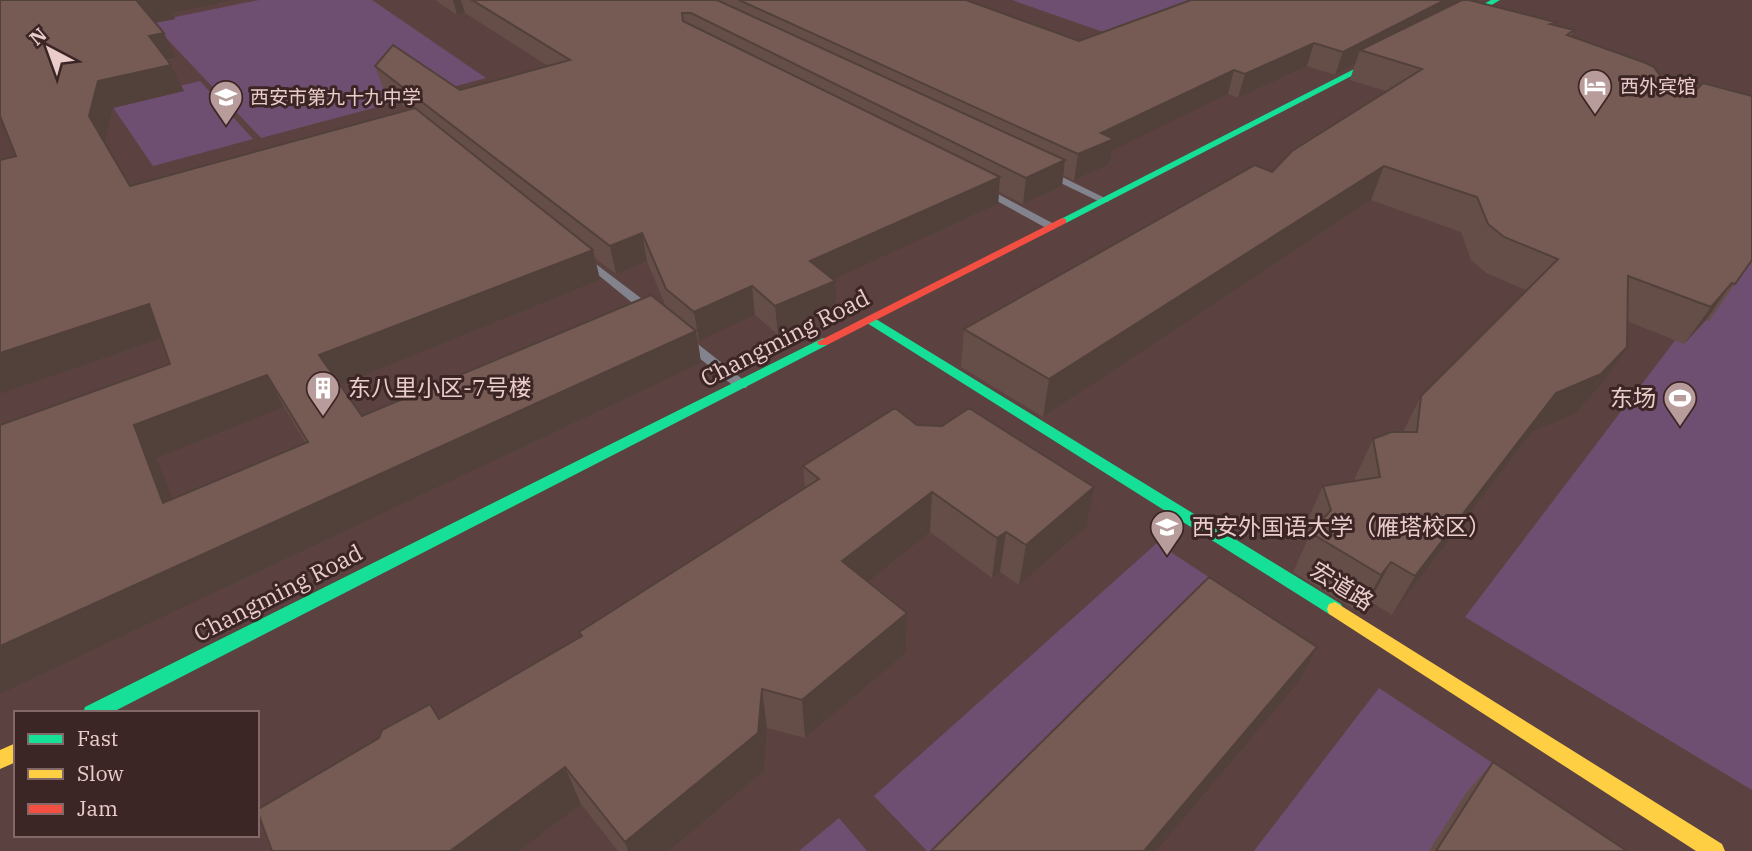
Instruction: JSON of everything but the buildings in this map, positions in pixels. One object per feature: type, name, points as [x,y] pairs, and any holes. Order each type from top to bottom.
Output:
[{"type":"street","points":[[1460,19],[1496,0]]},
{"type":"street","name":"Changming Road","points":[[96,711],[871,320],[1386,56]]},
{"type":"street","points":[[1029,164],[1104,200]]},
{"type":"street","points":[[968,181],[1052,227]]},
{"type":"street","points":[[575,251],[657,317]]},
{"type":"street","name":"宏道路","points":[[871,320],[1187,515],[1715,851]]},
{"type":"street","points":[[678,334],[741,385]]},
{"type":"shaded area","points":[[259,0],[372,0],[486,78],[261,138],[151,22]]},
{"type":"shaded area","points":[[1012,0],[1230,0],[1126,40]]},
{"type":"shaded area","points":[[200,81],[253,139],[153,166],[110,103]]},
{"type":"shaded area","name":"东场","points":[[1752,239],[1752,790],[1465,617]]},
{"type":"shaded area","points":[[1157,543],[1248,603],[1010,851],[927,851],[874,796]]},
{"type":"shaded area","points":[[1379,688],[1500,768],[1448,851],[1254,851]]},
{"type":"shaded area","points":[[839,818],[867,851],[799,851]]},
{"type":"traffic: fast","points":[[1473,12],[1496,0]]},
{"type":"traffic: fast","points":[[1062,221],[1367,66]]},
{"type":"traffic: fast","points":[[871,320],[1335,609]]},
{"type":"traffic: fast","points":[[96,711],[823,342]]},
{"type":"traffic: slow","points":[[1335,609],[1715,851]]},
{"type":"traffic: slow","points":[[0,760],[14,753]]},
{"type":"traffic: jam","points":[[823,342],[1062,221]]},
{"type":"place","name":"西外宾馆","points":[[1595,116]]},
{"type":"place","name":"西安市第九十九中学","points":[[226,127]]},
{"type":"place","name":"东八里小区-7号楼","points":[[323,418]]},
{"type":"place","name":"东场","points":[[1680,428]]},
{"type":"place","name":"西安外国语大学（雁塔校区）","points":[[1167,557]]}]
